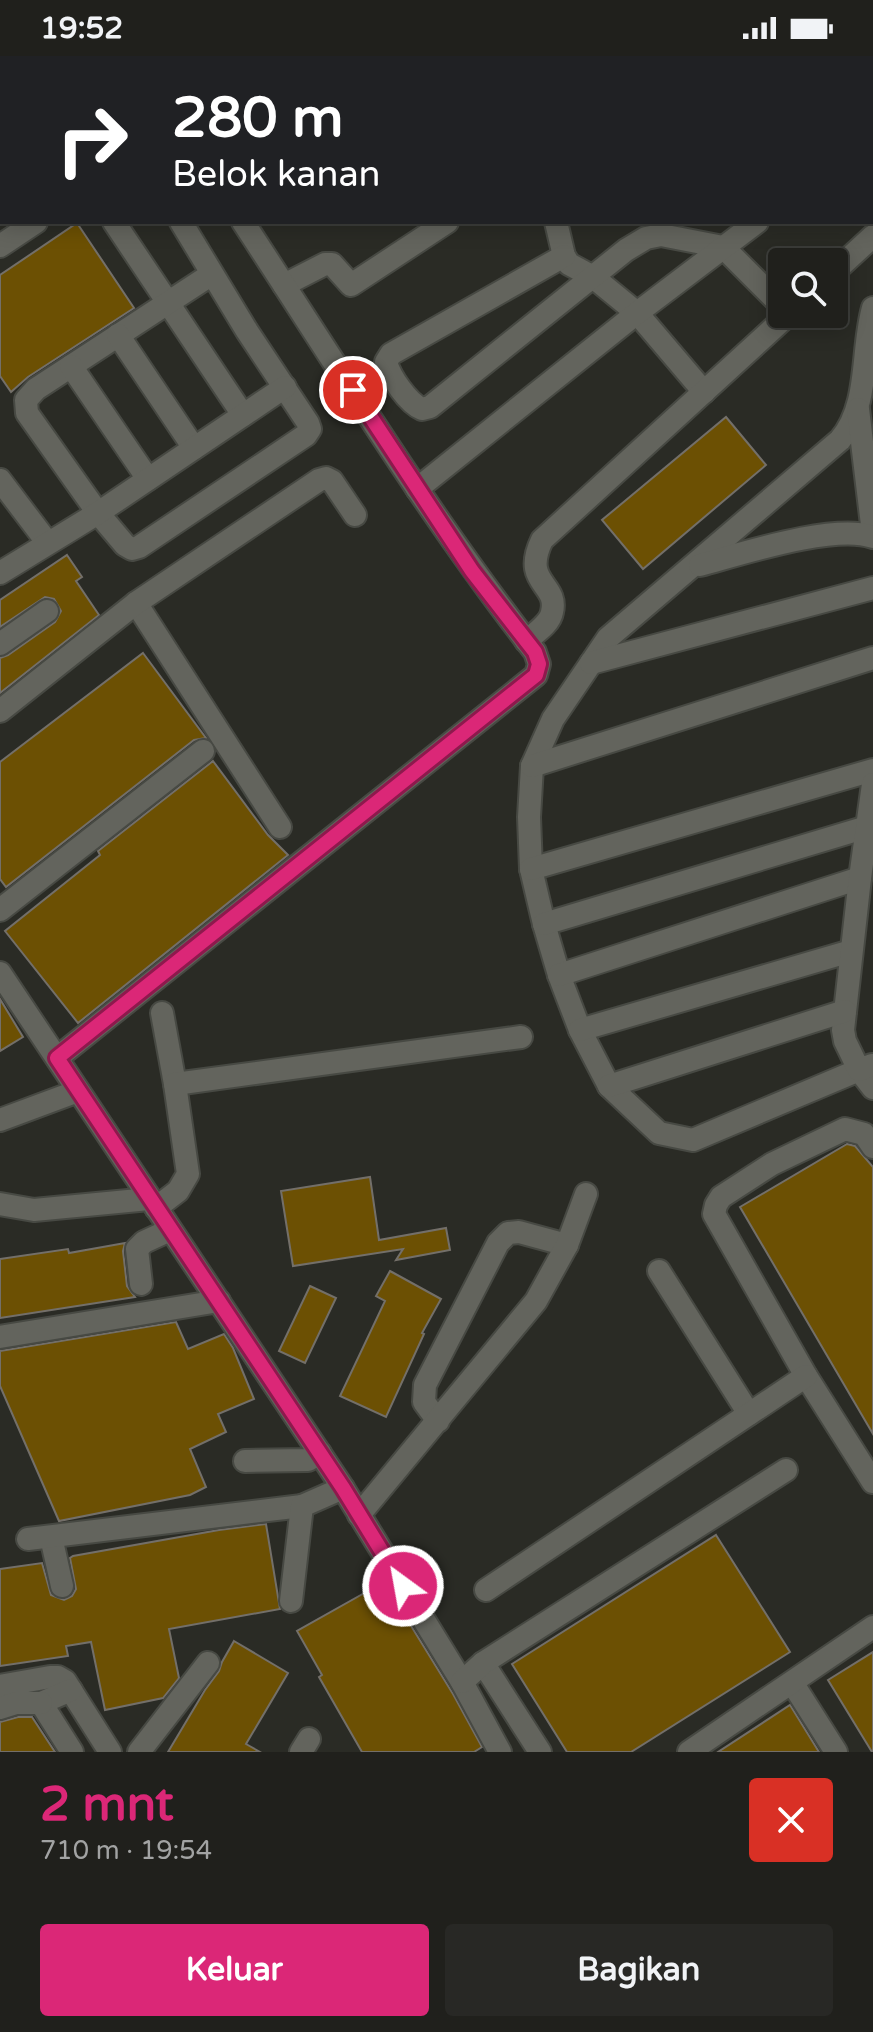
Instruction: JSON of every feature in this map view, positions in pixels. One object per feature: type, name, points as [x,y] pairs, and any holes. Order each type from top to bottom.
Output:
[{"type":"lane","points":[[0,246],[33,224]]},
{"type":"lane","points":[[115,224],[243,415]]},
{"type":"lane","points":[[182,224],[310,429],[132,549],[98,513],[27,413],[26,400],[36,389],[212,274]]},
{"type":"lane","points":[[57,1058],[536,675],[539,664],[535,652],[472,571],[417,489],[244,224]]},
{"type":"lane","points":[[284,285],[325,264],[332,264],[351,285],[444,224]]},
{"type":"lane","points":[[556,224],[569,264],[593,277],[637,313],[704,392]]},
{"type":"lane","points":[[417,489],[637,313],[754,224]]},
{"type":"lane","points":[[564,256],[391,354],[386,362],[388,370],[415,407],[430,407],[646,238],[661,235],[723,247],[768,292]]},
{"type":"lane","points":[[848,259],[873,236]]},
{"type":"lane","points":[[873,308],[858,408],[852,427],[695,566],[608,638],[553,719],[532,766],[529,817],[531,869],[559,975],[580,1030],[609,1086],[659,1133],[693,1140],[868,1074],[845,1041],[845,1011],[873,784]]},
{"type":"lane","points":[[526,641],[548,622],[553,611],[550,593],[534,570],[536,552],[542,540],[774,328]]},
{"type":"lane","points":[[118,335],[194,448]]},
{"type":"lane","points":[[71,366],[148,479]]},
{"type":"lane","points":[[0,573],[98,513],[285,387]]},
{"type":"lane","points":[[695,566],[791,542],[850,533],[873,535],[858,408]]},
{"type":"lane","points":[[0,711],[136,603],[319,480],[326,478],[332,481],[355,515]]},
{"type":"lane","points":[[0,480],[47,542]]},
{"type":"lane","points":[[591,663],[873,588]]},
{"type":"lane","points":[[136,603],[280,827]]},
{"type":"lane","points":[[0,644],[47,611]]},
{"type":"lane","points":[[532,766],[873,658]]},
{"type":"lane","points":[[2,905],[203,751]]},
{"type":"lane","points":[[531,869],[873,770]]},
{"type":"lane","points":[[544,924],[867,827]]},
{"type":"lane","points":[[559,975],[860,878]]},
{"type":"lane","points":[[580,1030],[851,951]]},
{"type":"lane","points":[[0,973],[343,1488],[462,1682],[500,1752]]},
{"type":"lane","points":[[609,1086],[845,1011]]},
{"type":"lane","points":[[0,1204],[34,1210],[152,1204],[178,1191],[188,1174],[162,1013]]},
{"type":"lane","points":[[175,1084],[521,1037]]},
{"type":"lane","points":[[0,1120],[78,1091]]},
{"type":"lane","points":[[873,1147],[864,1134],[845,1129],[772,1164],[721,1197],[714,1214],[806,1376],[873,1482]]},
{"type":"lane","points":[[359,1515],[536,1301],[567,1245],[586,1194]]},
{"type":"lane","points":[[141,1284],[137,1249],[144,1242],[170,1230]]},
{"type":"lane","points":[[438,1421],[424,1402],[425,1385],[498,1243],[508,1233],[519,1232],[567,1245]]},
{"type":"lane","points":[[659,1271],[749,1414]]},
{"type":"lane","points":[[0,1337],[219,1301]]},
{"type":"lane","points":[[486,1590],[806,1376]]},
{"type":"lane","points":[[245,1461],[308,1460],[320,1453]]},
{"type":"lane","points":[[462,1682],[483,1663],[786,1470]]},
{"type":"lane","points":[[62,1586],[39,1538],[302,1506],[343,1488]]},
{"type":"lane","points":[[291,1601],[302,1506]]},
{"type":"lane","points":[[689,1752],[873,1627]]},
{"type":"lane","points":[[139,1752],[208,1663]]},
{"type":"lane","points":[[483,1663],[540,1752]]},
{"type":"lane","points":[[0,1686],[58,1677],[65,1681],[110,1752]]},
{"type":"lane","points":[[793,1684],[836,1752]]},
{"type":"lane","points":[[0,1708],[16,1703],[41,1703],[71,1690]]},
{"type":"lane","points":[[41,1703],[72,1752]]},
{"type":"building","points":[[78,224],[134,308],[28,377],[11,392],[0,376],[0,275]]},
{"type":"building","points":[[726,417],[766,465],[643,569],[602,520]]},
{"type":"building","points":[[67,555],[82,577],[76,581],[99,615],[0,693],[0,658],[55,622],[61,611],[54,599],[45,597],[0,627],[0,600]]},
{"type":"building","points":[[143,653],[206,738],[194,740],[6,887],[0,879],[0,762]]},
{"type":"building","points":[[213,761],[268,835],[288,855],[78,1023],[5,931],[100,855],[98,851]]},
{"type":"building","points":[[0,999],[23,1037],[0,1051]]},
{"type":"building","points":[[847,1144],[855,1146],[873,1167],[873,1434],[740,1207]]},
{"type":"building","points":[[370,1177],[379,1240],[446,1228],[450,1250],[396,1260],[403,1249],[293,1266],[281,1191]]},
{"type":"building","points":[[125,1243],[127,1286],[135,1297],[0,1318],[0,1259],[68,1249],[69,1253]]},
{"type":"building","points":[[390,1271],[441,1299],[422,1333],[386,1417],[340,1396],[385,1301],[376,1296]]},
{"type":"building","points":[[310,1286],[336,1298],[305,1363],[279,1351]]},
{"type":"building","points":[[176,1322],[188,1349],[224,1334],[254,1399],[218,1414],[226,1432],[190,1449],[206,1487],[190,1495],[59,1521],[0,1386],[0,1351]]},
{"type":"building","points":[[266,1524],[280,1609],[169,1629],[179,1678],[163,1698],[105,1710],[91,1642],[66,1646],[68,1656],[0,1666],[0,1569],[42,1563],[51,1595],[64,1600],[72,1596],[76,1589],[70,1558],[73,1556]]},
{"type":"building","points":[[716,1535],[790,1652],[631,1752],[567,1752],[512,1664]]},
{"type":"building","points":[[384,1582],[482,1747],[474,1752],[362,1752],[319,1677],[322,1675],[297,1631]]},
{"type":"building","points":[[234,1641],[288,1673],[246,1744],[260,1752],[168,1752],[219,1671]]},
{"type":"building","points":[[873,1652],[873,1752],[872,1752],[828,1680]]},
{"type":"building","points":[[790,1705],[819,1752],[718,1752]]},
{"type":"building","points":[[32,1717],[55,1752],[0,1752],[0,1722]]},
{"type":"route","points":[[353,390],[472,571],[535,652],[539,664],[536,675],[57,1058],[343,1488],[403,1586]]}]
